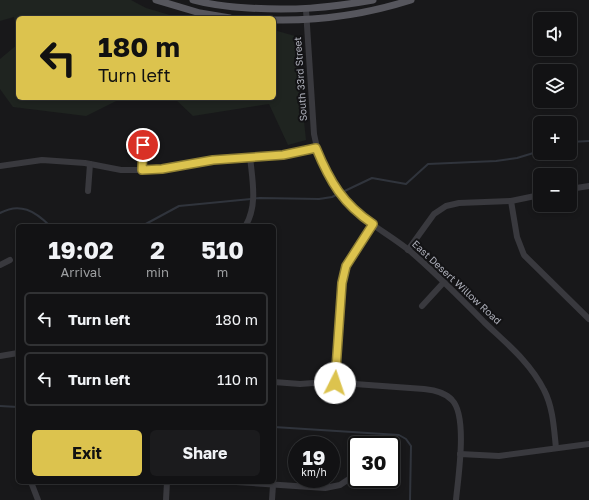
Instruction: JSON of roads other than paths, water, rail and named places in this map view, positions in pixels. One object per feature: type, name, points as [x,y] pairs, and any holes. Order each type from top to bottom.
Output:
[{"type":"main road","points":[[156,0],[200,13],[218,16]]},
{"type":"main road","points":[[193,0],[243,7],[306,10],[373,0]]},
{"type":"main road","points":[[276,20],[307,20],[358,14],[411,0]]},
{"type":"street","name":"South 33rd Street","points":[[306,10],[316,148]]},
{"type":"street","points":[[142,137],[142,170]]},
{"type":"street","points":[[0,166],[42,160],[90,164],[121,170],[162,169],[213,160],[250,156],[283,155],[316,148]]},
{"type":"street","name":"East Desert Willow Road","points":[[316,148],[332,181],[348,205],[408,250],[444,282],[531,369],[544,390],[550,405],[556,448]]},
{"type":"street","points":[[246,224],[250,217],[253,203],[250,156]]},
{"type":"street","points":[[88,191],[90,164]]},
{"type":"street","points":[[577,188],[589,186]]},
{"type":"street","points":[[408,250],[434,214],[446,206],[459,203],[511,201],[533,196]]},
{"type":"street","points":[[511,201],[517,237],[524,255],[589,319]]},
{"type":"street","points":[[335,383],[342,283],[346,266],[373,224]]},
{"type":"street","points":[[0,265],[10,260]]},
{"type":"street","points":[[422,306],[444,282]]},
{"type":"street","points":[[0,356],[16,353]]},
{"type":"street","points":[[276,382],[300,384],[335,383],[424,389],[438,391],[453,400],[459,410],[461,422],[456,500]]},
{"type":"street","points":[[460,454],[500,456],[589,444]]},
{"type":"street","points":[[261,484],[334,488],[348,480]]},
{"type":"street","points":[[33,484],[38,500]]},
{"type":"street","points":[[166,500],[167,484]]},
{"type":"street","points":[[272,500],[273,485]]},
{"type":"waterway","points":[[577,142],[589,141]]},
{"type":"waterway","points":[[146,224],[179,206],[260,198],[319,199],[332,197],[372,178],[406,184],[428,164],[496,161],[517,158],[533,153]]},
{"type":"waterway","points":[[0,213],[14,208],[21,208],[33,212],[48,224]]},
{"type":"waterway","points":[[0,406],[16,407]]},
{"type":"waterway","points":[[276,427],[399,435],[406,439],[411,446],[410,500]]}]
